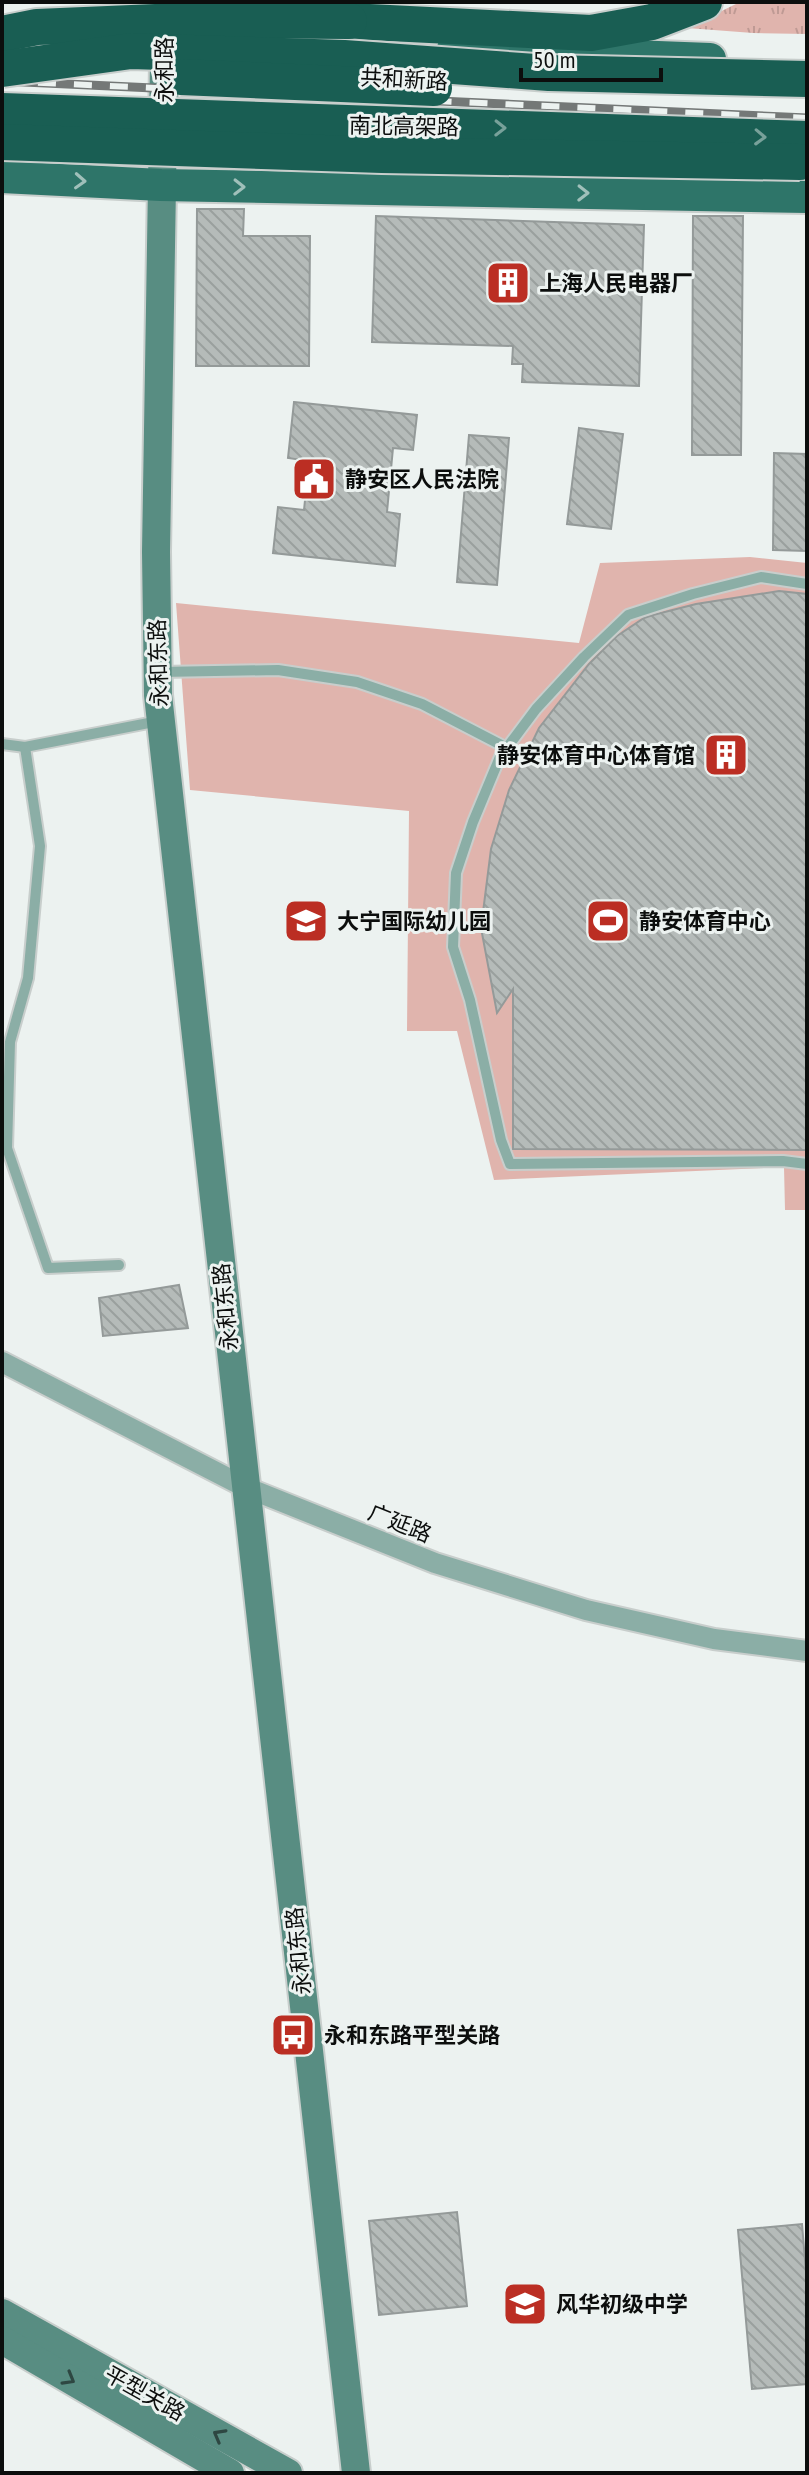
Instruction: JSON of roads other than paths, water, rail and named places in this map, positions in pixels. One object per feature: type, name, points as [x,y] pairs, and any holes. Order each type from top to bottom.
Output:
[{"type":"highway","points":[[2,36],[37,27],[203,20],[349,21],[591,33],[652,22],[704,2]]},
{"type":"highway","points":[[2,70],[131,51],[344,58],[549,73],[807,79]]},
{"type":"highway","name":"南北高架路","points":[[2,70],[466,89],[807,94]]},
{"type":"highway","name":"南北高架路","points":[[2,111],[807,139]]},
{"type":"highway","points":[[2,142],[807,165]]},
{"type":"main road","name":"共和新路","points":[[2,36],[523,85],[691,93],[807,94]]},
{"type":"main road","name":"共和新路","points":[[2,63],[163,52],[491,51],[807,63]]},
{"type":"main road","points":[[491,51],[523,85],[588,55]]},
{"type":"main road","points":[[2,133],[164,137],[807,165]]},
{"type":"main road","points":[[632,194],[665,160]]},
{"type":"main road","points":[[2,177],[161,185],[807,197]]},
{"type":"street","name":"永和路","points":[[164,137],[165,2]]},
{"type":"street","name":"永和东路","points":[[164,137],[156,552],[157,672],[161,721],[356,2473]]},
{"type":"street","name":"广延路","points":[[2,1362],[245,1487],[435,1563],[586,1610],[714,1639],[807,1651]]},
{"type":"street","name":"平型关路","points":[[2,2313],[288,2473]]},
{"type":"street","name":"平型关路","points":[[2,2340],[230,2473]]},
{"type":"lane","points":[[807,584],[761,577],[628,615],[584,657],[545,699],[500,757],[456,873],[453,947],[470,1000],[501,1140],[510,1164],[783,1161],[807,1164]]},
{"type":"lane","points":[[157,672],[278,670],[357,682],[422,704],[507,748]]},
{"type":"lane","points":[[2,744],[25,747],[161,721]]},
{"type":"lane","points":[[25,747],[40,846],[28,978],[10,1042],[4,1148],[48,1268],[119,1265]]},
{"type":"railway","points":[[2,81],[807,118]]},
{"type":"railway","points":[[2,99],[807,137]]},
{"type":"place","name":"上海人民电器厂","points":[[508,283]]},
{"type":"place","name":"静安区人民法院","points":[[314,479]]},
{"type":"place","name":"静安体育中心体育馆","points":[[726,755]]},
{"type":"place","name":"大宁国际幼儿园","points":[[306,921]]},
{"type":"place","name":"静安体育中心","points":[[608,921]]},
{"type":"place","name":"永和东路平型关路","points":[[293,2035]]},
{"type":"place","name":"风华初级中学","points":[[525,2304]]}]
